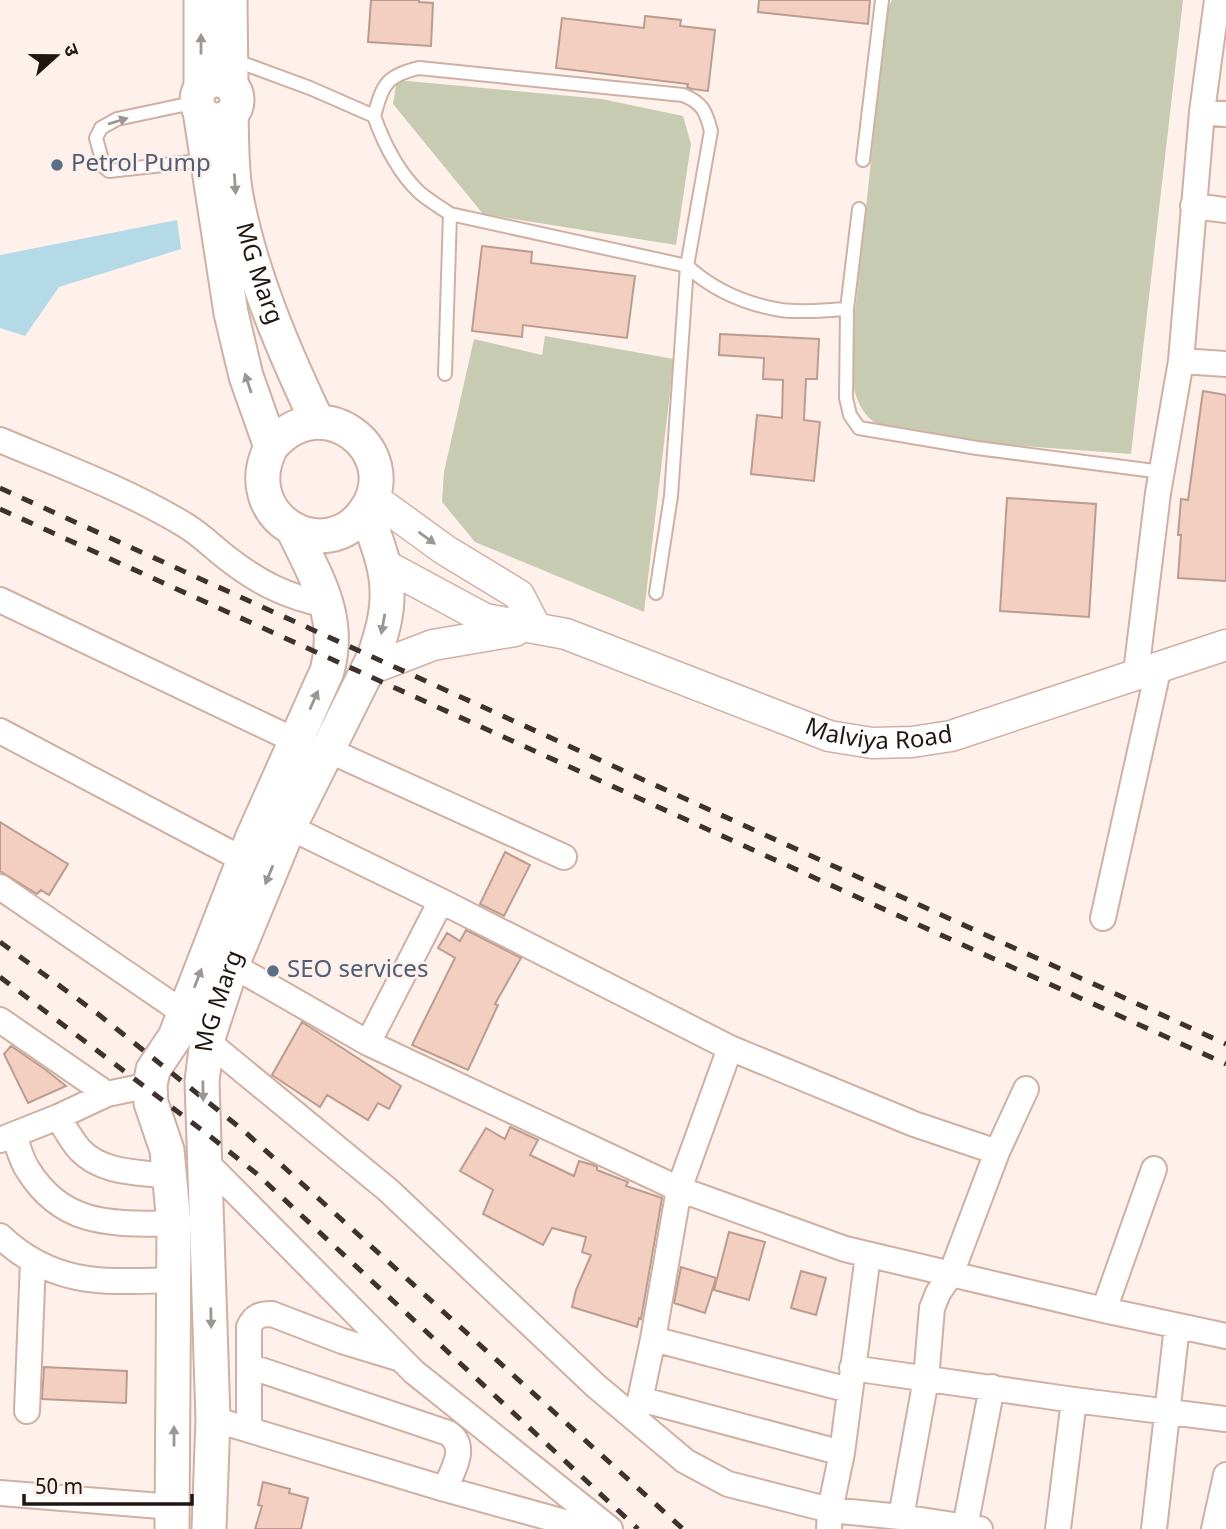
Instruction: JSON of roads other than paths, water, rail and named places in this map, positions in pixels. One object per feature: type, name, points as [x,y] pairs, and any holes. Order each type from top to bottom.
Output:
[{"type":"main road","points":[[201,0],[215,94],[208,160],[231,313],[246,376],[271,447]]},
{"type":"main road","name":"MG Marg","points":[[230,0],[215,94],[235,194],[262,296],[317,421]]},
{"type":"main road","points":[[317,421],[344,427],[365,445],[375,470],[369,504],[346,528],[334,534],[320,536],[293,530],[273,512],[262,486],[265,459],[271,447],[280,436],[291,429],[317,421]]},
{"type":"main road","name":"MG Marg","points":[[209,1529],[213,1419],[202,1081],[207,1041],[232,965],[289,827],[368,670],[383,628],[387,591],[369,504]]},
{"type":"main road","name":"MG Marg","points":[[150,1085],[153,1070],[175,1037],[244,860],[327,671],[332,653],[332,626],[325,595],[293,530]]},
{"type":"main road","points":[[150,1085],[151,1103],[167,1150],[174,1224],[173,1518]]},
{"type":"street","points":[[1103,918],[1148,670],[1162,472],[1181,361],[1193,206],[1214,113],[1217,0]]},
{"type":"street","points":[[1193,206],[1226,210]]},
{"type":"street","points":[[1181,361],[1226,364]]},
{"type":"street","points":[[0,440],[117,490],[186,526],[229,560],[271,587],[297,599],[327,605]]},
{"type":"street","points":[[368,670],[433,645],[461,638],[536,628],[519,594],[369,504]]},
{"type":"street","name":"Malviya Road","points":[[383,564],[485,619],[566,634],[829,736],[872,743],[912,742],[951,736],[1226,645]]},
{"type":"street","points":[[0,600],[296,741]]},
{"type":"street","points":[[0,731],[244,860]]},
{"type":"street","points":[[328,750],[564,857]]},
{"type":"street","points":[[289,827],[730,1048],[914,1124],[996,1152]]},
{"type":"street","points":[[0,887],[184,1013]]},
{"type":"street","points":[[368,1043],[441,901]]},
{"type":"street","points":[[232,965],[368,1043],[679,1189],[845,1249],[1226,1336]]},
{"type":"street","points":[[0,1020],[107,1094]]},
{"type":"street","points":[[207,1041],[388,1190],[596,1385],[638,1409],[842,1452]]},
{"type":"street","points":[[638,1409],[679,1189],[730,1048]]},
{"type":"street","points":[[150,1085],[107,1094],[7,1137],[26,1169],[47,1196],[81,1216],[106,1223],[174,1224]]},
{"type":"street","points":[[901,1517],[926,1379],[932,1308],[951,1274],[996,1152],[1026,1089]]},
{"type":"street","points":[[58,1117],[79,1149],[93,1161],[112,1169],[169,1176]]},
{"type":"street","points":[[205,1161],[414,1372],[610,1529]]},
{"type":"street","points":[[1104,1310],[1154,1169]]},
{"type":"street","points":[[0,1236],[33,1262],[63,1276],[137,1281],[175,1280]]},
{"type":"street","points":[[829,1519],[842,1452],[868,1255]]},
{"type":"street","points":[[27,1411],[33,1262]]},
{"type":"street","points":[[249,1430],[248,1327],[252,1320],[261,1314],[272,1314],[342,1341],[400,1359]]},
{"type":"street","points":[[1154,1529],[1177,1326]]},
{"type":"street","points":[[653,1339],[850,1379],[926,1379],[1226,1419]]},
{"type":"street","points":[[249,1366],[448,1433],[454,1437],[459,1455],[445,1489]]},
{"type":"street","points":[[638,1409],[685,1461],[728,1484],[829,1519],[901,1517],[973,1528],[992,1387]]},
{"type":"street","points":[[1058,1529],[1074,1400]]},
{"type":"street","points":[[213,1419],[445,1489],[590,1529]]},
{"type":"street","points":[[1214,1529],[1226,1478]]},
{"type":"street","points":[[0,1493],[173,1518]]},
{"type":"lane","points":[[863,160],[883,0]]},
{"type":"lane","points":[[656,593],[671,496],[687,265],[711,131],[706,111],[698,101],[683,95],[419,68],[400,72],[383,85],[374,116],[384,146],[418,191],[450,214],[687,265],[703,280],[725,294],[782,310],[847,309]]},
{"type":"lane","points":[[208,160],[109,172],[104,167],[96,138],[101,128],[117,119],[215,94],[310,88],[374,116]]},
{"type":"lane","points":[[859,209],[847,309],[846,398],[850,415],[859,428],[977,448],[1162,472]]},
{"type":"lane","points":[[445,374],[450,214]]},
{"type":"water","points":[[177,220],[181,249],[59,287],[25,336],[0,328],[0,255]]},
{"type":"railway","points":[[0,488],[1226,1044]]},
{"type":"railway","points":[[0,509],[1226,1064]]},
{"type":"railway","points":[[0,942],[98,1014],[244,1131],[683,1529]]},
{"type":"railway","points":[[0,977],[257,1174],[638,1529]]},
{"type":"place","name":"Petrol Pump","points":[[57,165]]},
{"type":"place","name":"SEO services","points":[[273,971]]}]
